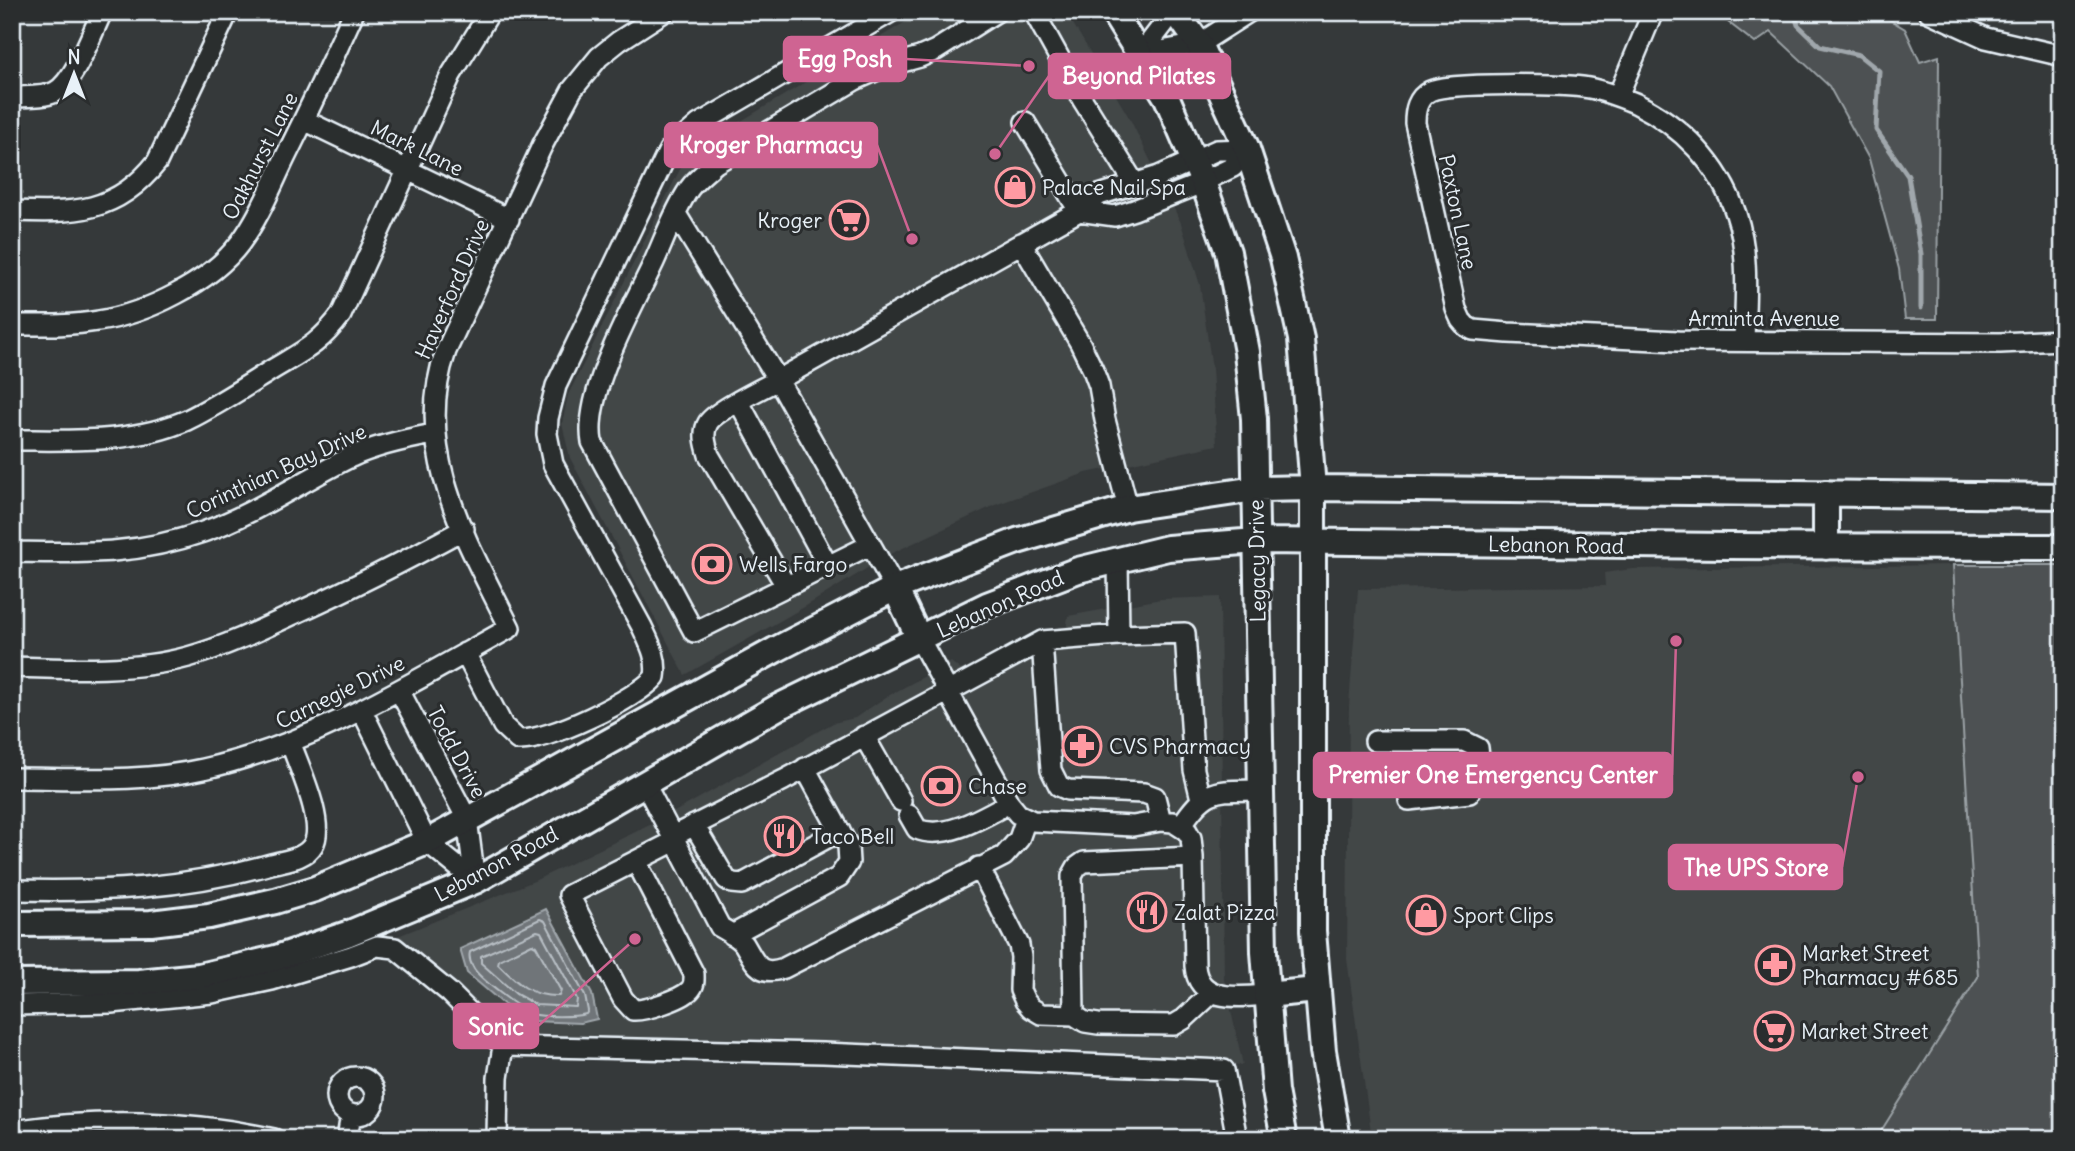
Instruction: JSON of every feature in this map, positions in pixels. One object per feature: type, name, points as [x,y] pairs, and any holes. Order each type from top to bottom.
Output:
[{"type":"main road","name":"Legacy Drive","points":[[1113,12],[1167,99],[1198,172],[1228,253],[1253,389],[1266,995],[1275,1091],[1284,1139]]},
{"type":"main road","points":[[1175,12],[1199,44],[1247,149],[1283,258],[1301,339],[1313,488],[1313,932],[1323,1051],[1338,1139]]},
{"type":"main road","points":[[12,924],[152,923],[209,916],[315,889],[427,842],[775,650],[895,588],[1017,541],[1128,508],[1255,489],[1313,488],[2063,496]]},
{"type":"main road","points":[[1826,493],[1826,547]]},
{"type":"main road","name":"Lebanon Road","points":[[12,983],[139,982],[199,976],[276,958],[347,934],[475,881],[778,707],[920,640],[986,605],[1078,570],[1168,548],[1256,541],[2063,547]]},
{"type":"main road","points":[[895,588],[920,640]]},
{"type":"main road","points":[[1266,995],[1317,990]]},
{"type":"street","points":[[12,97],[53,93],[61,88],[75,67],[102,12]]},
{"type":"street","points":[[12,211],[62,212],[91,207],[128,192],[144,179],[157,162],[228,12]]},
{"type":"street","name":"Oakhurst Lane","points":[[12,325],[61,325],[123,316],[159,302],[202,279],[239,244],[250,229],[354,12]]},
{"type":"street","points":[[12,440],[125,437],[186,420],[311,347],[330,330],[341,315],[452,75],[490,12]]},
{"type":"street","name":"Haverford Drive","points":[[510,628],[442,477],[434,434],[435,391],[439,372],[446,351],[559,112],[583,74],[619,41],[664,12]]},
{"type":"street","points":[[465,653],[503,726],[518,740],[531,741],[551,735],[632,695],[656,677],[654,654],[642,627],[553,464],[547,433],[556,386],[668,150],[699,124],[891,12]]},
{"type":"street","points":[[870,545],[694,632],[592,442],[591,414],[611,355],[676,214],[689,190],[716,163],[855,80],[884,67],[936,50],[996,12]]},
{"type":"street","points":[[1034,12],[1135,184]]},
{"type":"street","points":[[1140,55],[1175,12]]},
{"type":"street","points":[[1140,55],[1199,44],[1249,12]]},
{"type":"street","points":[[1653,12],[1618,96],[1652,113],[1683,134],[1701,152],[1726,189],[1740,228],[1745,253],[1744,341]]},
{"type":"street","points":[[1929,12],[1986,38],[2063,56]]},
{"type":"street","name":"Paxton Lane","points":[[1466,326],[1456,309],[1451,290],[1415,123],[1417,105],[1429,92],[1449,87],[1568,86],[1618,96]]},
{"type":"street","name":"Mark Lane","points":[[304,120],[509,219]]},
{"type":"street","points":[[1025,122],[1079,211]]},
{"type":"street","points":[[1079,211],[1115,216],[1154,203],[1198,172],[1217,150],[1247,149]]},
{"type":"street","points":[[786,586],[709,455],[704,433],[708,422],[1079,211],[1099,195],[1135,184],[1198,172]]},
{"type":"street","points":[[676,214],[778,380],[895,588]]},
{"type":"street","points":[[1021,243],[1080,343],[1096,378],[1128,508]]},
{"type":"street","name":"Arminta Avenue","points":[[1466,326],[1508,333],[1744,341],[2010,343],[2063,340]]},
{"type":"street","points":[[739,402],[828,566]]},
{"type":"street","name":"Corinthian Bay Drive","points":[[12,552],[97,554],[163,544],[204,532],[244,515],[353,456],[376,447],[434,434]]},
{"type":"street","points":[[12,667],[108,667],[186,658],[236,641],[373,578],[464,529]]},
{"type":"street","points":[[1118,560],[1119,635]]},
{"type":"street","name":"Carnegie Drive","points":[[12,778],[128,779],[190,771],[291,744],[362,711],[510,628]]},
{"type":"street","points":[[636,861],[694,974],[694,984],[689,992],[643,1011],[633,1010],[623,999],[569,895],[636,861],[694,825],[1042,641],[1185,633],[1194,771],[1201,799]]},
{"type":"street","points":[[920,640],[1009,803],[1026,819],[1133,826],[1171,824],[1201,799],[1217,791],[1260,790]]},
{"type":"street","points":[[1042,641],[1051,770],[1059,786],[1068,790],[1144,793],[1155,797],[1171,824],[1191,838],[1195,974],[1212,993],[1232,998],[1266,995]]},
{"type":"street","name":"Todd Drive","points":[[399,690],[467,819],[475,881]]},
{"type":"street","points":[[362,711],[427,842],[475,881]]},
{"type":"street","points":[[864,736],[917,829],[932,832],[970,824],[1009,803]]},
{"type":"street","points":[[1375,741],[1464,741],[1478,748],[1481,773],[1469,793],[1409,800]]},
{"type":"street","points":[[12,890],[138,889],[198,882],[305,854],[313,845],[318,827],[291,744]]},
{"type":"street","points":[[732,934],[839,877],[849,862],[848,846],[805,768]]},
{"type":"street","points":[[644,782],[720,927],[743,942],[751,959],[768,970],[781,969],[1009,851],[1019,839],[1026,819]]},
{"type":"street","points":[[694,825],[726,879],[742,884],[840,831]]},
{"type":"street","points":[[1074,1016],[1072,876],[1077,867],[1084,862],[1193,857]]},
{"type":"street","points":[[979,867],[1019,945],[1020,990],[1025,1001],[1041,1013],[1074,1016],[1085,1022],[1098,1024],[1174,1025],[1212,993]]},
{"type":"street","points":[[12,1005],[111,1003],[212,993],[272,980],[377,946],[387,947],[395,948],[450,993],[503,1046],[823,1053],[1224,1070],[1237,1139]]},
{"type":"street","points":[[497,1139],[498,1078],[503,1046]]},
{"type":"street","points":[[347,1139],[351,1114]]},
{"type":"street","points":[[12,1131],[65,1124],[134,1131],[219,1129],[274,1139]]},
{"type":"shaded area","points":[[922,12],[1066,12],[1130,119],[1181,223],[1200,285],[1212,369],[1217,445],[1086,473],[995,505],[890,554],[685,675],[570,458],[562,424],[568,395],[688,153]]},
{"type":"shaded area","points":[[1715,12],[1877,12],[1905,29],[1920,62],[1939,56],[1937,319],[1905,319],[1899,269],[1869,159],[1829,86],[1771,32],[1755,43]]},
{"type":"shaded area","points":[[1953,565],[1978,977],[1876,1139],[1372,1139],[1347,959],[1349,705],[1358,589],[1605,586],[1604,573],[1632,569]]},
{"type":"shaded area","points":[[1953,565],[2063,565],[2063,1139],[1876,1139],[1978,977]]},
{"type":"shaded area","points":[[1220,597],[1224,979],[1243,1065],[516,1037],[398,936],[534,881],[658,821],[833,723],[855,718],[886,697],[951,662],[961,670],[1029,638],[1066,631],[1068,616],[1161,599]]},
{"type":"water","points":[[546,909],[592,994],[597,1019],[580,1023],[532,1021],[507,1007],[467,973],[460,949]]},
{"type":"waterway","points":[[1794,12],[1798,25],[1820,46],[1859,55],[1879,71],[1876,130],[1908,176],[1921,254],[1921,308]]},
{"type":"place","name":"Egg Posh","points":[[1029,66]]},
{"type":"place","name":"Beyond Pilates","points":[[995,154]]},
{"type":"place","name":"Palace Nail Spa","points":[[1015,187]]},
{"type":"place","name":"Kroger","points":[[849,220]]},
{"type":"place","name":"Kroger Pharmacy","points":[[912,239]]},
{"type":"place","name":"Wells Fargo","points":[[712,564]]},
{"type":"place","name":"Premier One Emergency Center","points":[[1676,641]]},
{"type":"place","name":"CVS Pharmacy","points":[[1082,746]]},
{"type":"place","name":"The UPS Store","points":[[1858,777]]},
{"type":"place","name":"Chase","points":[[941,786]]},
{"type":"place","name":"Taco Bell","points":[[784,836]]},
{"type":"place","name":"Zalat Pizza","points":[[1147,912]]},
{"type":"place","name":"Sport Clips","points":[[1426,915]]},
{"type":"place","name":"Sonic","points":[[635,939]]},
{"type":"place","name":"Market Street Pharmacy #685","points":[[1775,965]]},
{"type":"place","name":"Market Street","points":[[1774,1031]]}]
